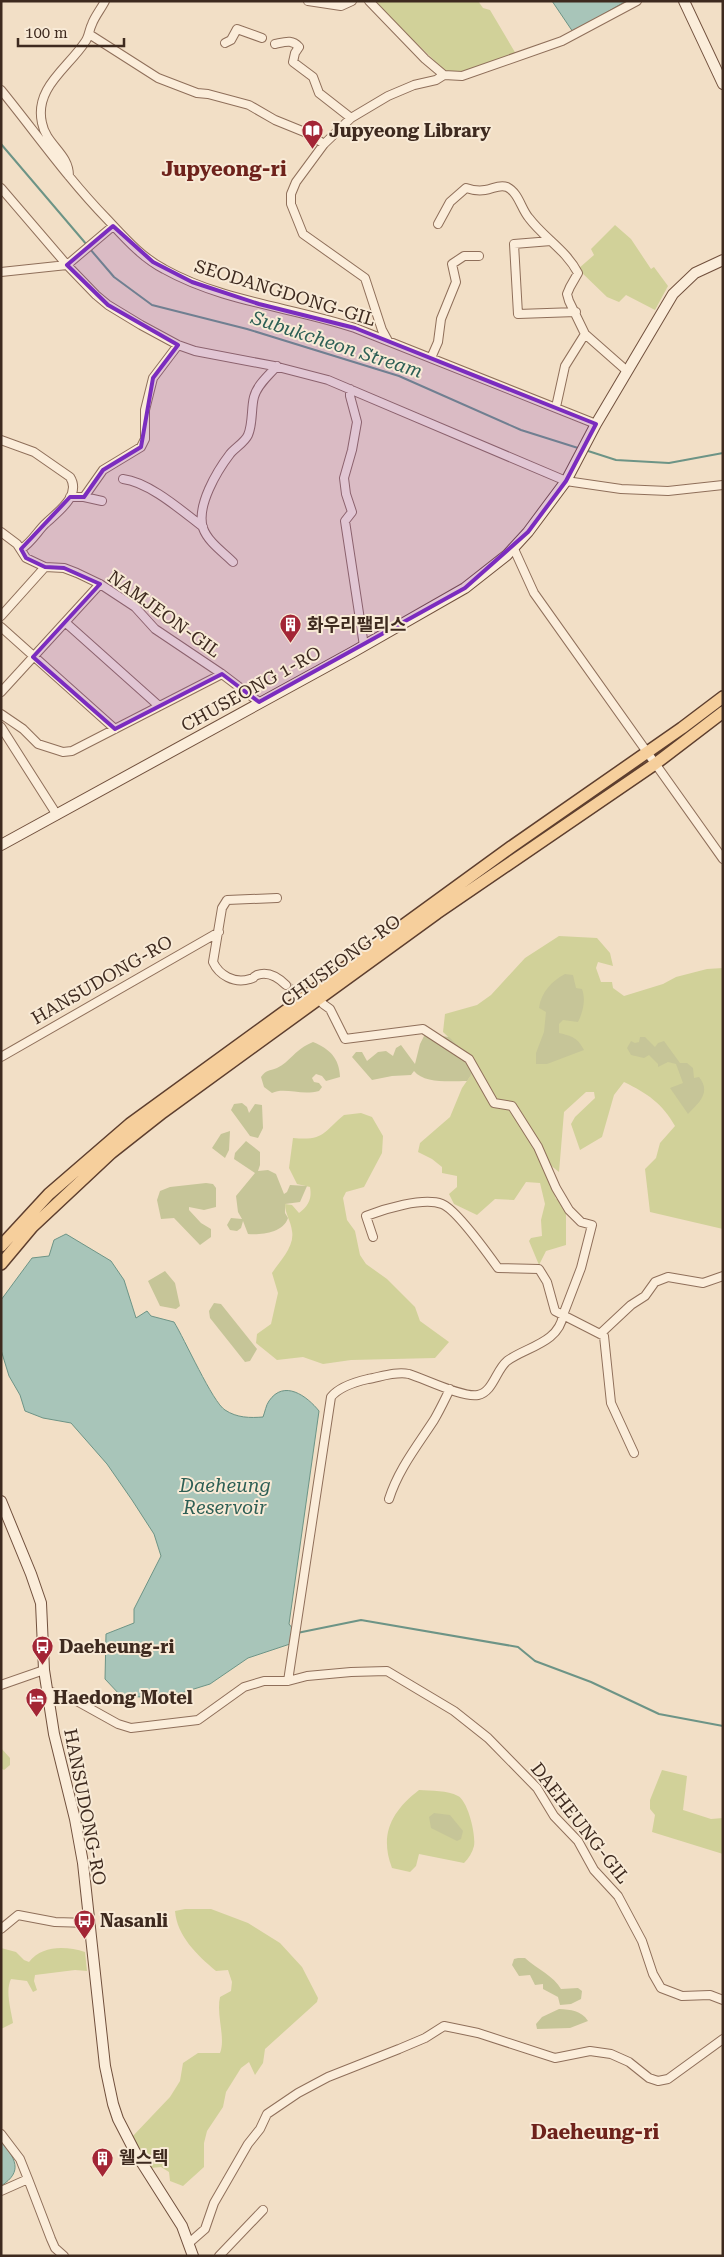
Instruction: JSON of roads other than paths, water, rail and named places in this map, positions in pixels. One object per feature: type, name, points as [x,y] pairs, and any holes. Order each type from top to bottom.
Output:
[{"type":"main road","name":"CHUSEONG-RO","points":[[1,1246],[49,1194],[130,1124],[511,847],[647,753],[723,697]]},
{"type":"main road","name":"CHUSEONG-RO","points":[[1,1264],[38,1221],[110,1152],[236,1057],[328,993],[437,913],[655,764],[723,712]]},
{"type":"main road","points":[[1,1239],[49,1194]]},
{"type":"main road","points":[[1,1269],[38,1221]]},
{"type":"street","points":[[69,176],[64,155],[44,134],[41,106],[45,91],[82,47],[89,34],[91,25],[105,1]]},
{"type":"street","points":[[308,1],[341,6],[352,1]]},
{"type":"street","points":[[369,1],[425,59],[444,75]]},
{"type":"street","points":[[388,341],[382,330],[365,278],[303,234],[291,204],[291,194],[296,182],[324,144],[351,118],[401,90],[436,80],[444,75],[462,76],[562,41],[637,1]]},
{"type":"street","points":[[684,1],[723,84]]},
{"type":"street","points":[[225,43],[231,40],[237,29],[262,38]]},
{"type":"street","points":[[89,34],[158,78],[197,93],[208,94],[249,106],[275,120],[307,133],[324,144]]},
{"type":"street","points":[[275,44],[291,41],[295,43],[299,47],[294,53],[293,62],[313,77],[319,93],[351,118]]},
{"type":"street","name":"SEODANGDONG-GIL","points":[[1,90],[69,176],[113,226],[153,262],[192,282],[259,304],[324,318],[388,341],[556,407],[595,426]]},
{"type":"street","points":[[438,224],[450,202],[466,188],[483,191],[501,186],[509,188],[529,218],[564,254],[578,272],[568,294],[569,301],[585,334],[627,371]]},
{"type":"street","points":[[1,188],[108,305],[178,345],[195,351],[277,366],[328,380],[567,480],[621,490],[668,491],[723,485]]},
{"type":"street","points":[[1,272],[69,264],[113,226]]},
{"type":"street","points":[[551,242],[514,244],[518,314],[576,312]]},
{"type":"street","points":[[431,358],[438,342],[441,319],[456,282],[452,264],[464,256],[479,256]]},
{"type":"street","points":[[595,426],[673,294],[695,273],[723,260]]},
{"type":"street","points":[[556,407],[565,366],[585,334]]},
{"type":"street","points":[[84,497],[103,470],[141,447],[144,438],[145,410],[153,378],[178,345]]},
{"type":"street","points":[[203,527],[202,519],[211,483],[230,454],[248,435],[254,395],[277,366]]},
{"type":"street","points":[[350,389],[357,422],[344,478],[346,494],[352,512],[345,521],[364,646]]},
{"type":"street","name":"CHUSEONG 1-RO","points":[[1,845],[364,646],[465,588],[514,549],[567,480],[595,426]]},
{"type":"street","points":[[1,440],[34,452],[70,477],[73,482],[70,497],[54,517],[21,550]]},
{"type":"street","points":[[123,479],[133,480],[159,494],[203,527],[213,543],[233,562]]},
{"type":"street","points":[[70,497],[84,497],[102,501]]},
{"type":"street","name":"NAMJEON-GIL","points":[[1,532],[12,538],[26,558],[45,567],[64,568],[100,584],[135,607],[155,629],[222,674],[259,702]]},
{"type":"street","points":[[514,549],[534,593],[723,859]]},
{"type":"street","points":[[1,616],[45,567]]},
{"type":"street","points":[[1,692],[100,584]]},
{"type":"street","points":[[65,622],[159,706]]},
{"type":"street","points":[[1,627],[115,729]]},
{"type":"street","points":[[1,714],[23,728],[38,744],[63,752],[72,751],[222,674]]},
{"type":"street","points":[[1,728],[57,814]]},
{"type":"street","points":[[277,898],[227,900],[222,908],[213,962],[222,975],[240,981],[268,974],[276,976],[286,985]]},
{"type":"street","name":"HANSUDONG-RO","points":[[1,1057],[219,932]]},
{"type":"street","points":[[288,1681],[331,1397],[335,1392],[357,1382],[390,1374],[407,1374],[450,1389],[477,1395],[485,1392],[504,1363],[520,1352],[550,1338],[561,1324],[562,1315],[581,1268],[592,1225],[581,1222],[569,1210],[556,1188],[538,1147],[512,1106],[494,1102],[470,1059],[423,1029],[345,1039],[330,1009],[323,1004]]},
{"type":"street","points":[[373,1237],[366,1216],[393,1207],[425,1202],[443,1204],[478,1239],[498,1268],[539,1269],[547,1282],[555,1310],[604,1336],[611,1403],[634,1453]]},
{"type":"street","points":[[600,1334],[631,1305],[645,1296],[655,1282],[668,1278],[703,1283],[723,1276]]},
{"type":"street","points":[[389,1499],[392,1488],[408,1457],[435,1419],[450,1389]]},
{"type":"street","name":"HANSUDONG-RO","points":[[1,1501],[32,1574],[41,1603],[44,1670],[54,1734],[78,1838],[105,2066],[118,2118],[135,2152],[182,2226],[193,2256]]},
{"type":"street","points":[[1,1685],[44,1670]]},
{"type":"street","name":"DAEHEUNG-GIL","points":[[48,1691],[73,1699],[118,1724],[131,1728],[198,1720],[244,1687],[264,1681],[288,1681],[307,1676],[387,1671],[454,1711],[488,1738],[537,1788],[554,1816],[578,1841],[594,1870],[618,1896],[661,1988],[682,1996],[710,1996],[723,2000]]},
{"type":"street","points":[[1,1929],[18,1915],[55,1922],[89,1923]]},
{"type":"street","points":[[189,2243],[205,2229],[214,2203],[248,2144],[260,2129],[266,2114],[298,2093],[328,2077],[425,2038],[444,2026],[478,2033],[555,2058],[590,2051],[611,2054],[629,2062],[649,2078],[658,2081],[668,2079],[723,2039]]},
{"type":"street","points":[[1,2134],[16,2152],[50,2239],[64,2256]]},
{"type":"street","points":[[1,2191],[28,2179]]},
{"type":"street","points":[[219,2256],[263,2210]]},
{"type":"water","points":[[552,1],[626,1],[573,32]]},
{"type":"water","name":"Daeheung Reservoir","points":[[66,1234],[111,1261],[124,1280],[136,1318],[147,1311],[151,1316],[174,1322],[213,1396],[225,1410],[234,1415],[244,1417],[263,1417],[268,1403],[275,1394],[281,1391],[288,1391],[302,1395],[319,1411],[289,1624],[293,1629],[290,1644],[248,1658],[210,1684],[181,1693],[142,1697],[121,1696],[105,1679],[106,1634],[134,1623],[134,1609],[161,1556],[154,1534],[132,1500],[107,1464],[71,1423],[43,1418],[25,1411],[20,1395],[9,1376],[1,1350],[1,1300],[32,1258],[49,1256],[54,1240]]},
{"type":"water","points":[[1,2140],[13,2159],[15,2170],[13,2175],[1,2186]]},
{"type":"waterway","name":"Subukcheon Stream","points":[[1,144],[87,245]]},
{"type":"waterway","name":"Subukcheon Stream","points":[[90,249],[114,277],[152,305],[247,329],[399,376],[521,430],[578,448]]},
{"type":"waterway","name":"Subukcheon Stream","points":[[585,450],[616,460],[669,463],[723,453]]},
{"type":"waterway","points":[[297,1633],[361,1620],[518,1647],[535,1661],[591,1682],[659,1714],[723,1726]]},
{"type":"tunnel","points":[[286,985],[308,997]]},
{"type":"place","name":"Jupyeong Library","points":[[313,150]]},
{"type":"place","name":"화우리팰리스","points":[[291,644]]},
{"type":"place","name":"Daeheung-ri","points":[[43,1666]]},
{"type":"place","name":"Haedong Motel","points":[[37,1717]]},
{"type":"place","name":"Nasanli","points":[[84,1940]]},
{"type":"place","name":"웰스텍","points":[[103,2177]]},
{"type":"district","name":"Jupyeong-ri","points":[[224,169]]},
{"type":"district","name":"Daeheung-ri","points":[[595,2132]]}]
